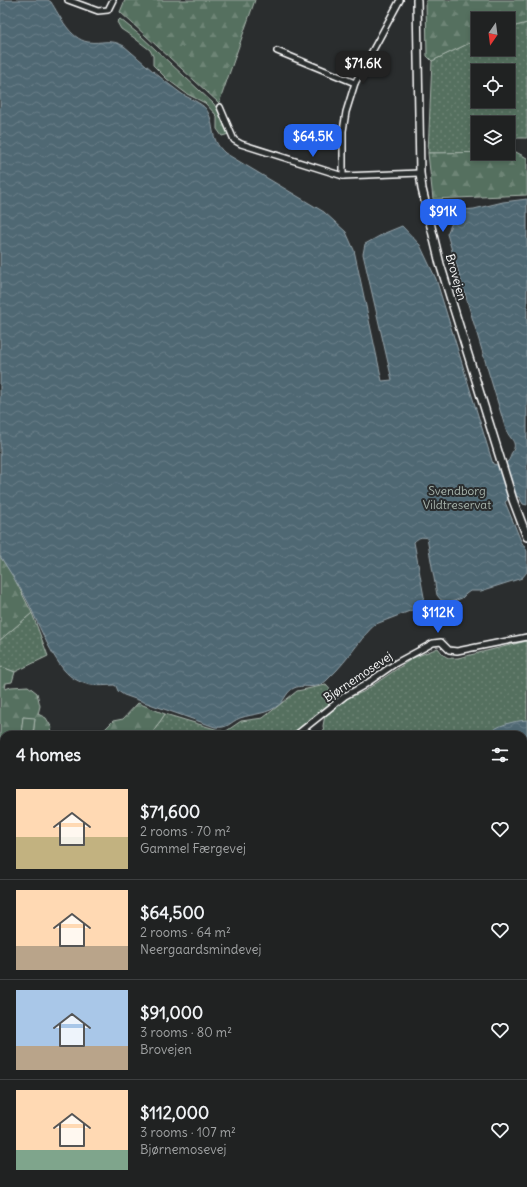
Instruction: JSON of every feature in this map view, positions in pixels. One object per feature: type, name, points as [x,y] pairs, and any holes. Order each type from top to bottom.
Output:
[{"type":"street","points":[[68,0],[98,11],[108,10],[113,0]]},
{"type":"street","points":[[343,176],[343,131],[346,112],[355,83],[399,2],[392,0]]},
{"type":"street","name":"Brovejen","points":[[417,0],[420,173],[422,189],[440,264],[513,500],[527,537]]},
{"type":"street","points":[[277,51],[355,83]]},
{"type":"street","points":[[220,107],[234,140],[240,144],[343,176],[420,173]]},
{"type":"street","name":"Bjørnemosevej","points":[[301,731],[345,696],[363,686],[396,663],[433,643],[441,642],[449,650],[457,651],[527,637]]},
{"type":"green space","points":[[125,0],[255,0],[219,103],[120,12]]},
{"type":"green space","points":[[426,0],[527,0],[527,23],[515,26],[515,12],[471,12],[471,42],[432,61],[427,56]]},
{"type":"green space","points":[[120,19],[141,36],[214,104],[229,134],[222,136],[217,129],[217,116],[205,103],[187,94],[167,79],[153,65],[153,56],[150,50],[121,29],[117,22]]},
{"type":"green space","points":[[527,23],[527,138],[515,138],[515,116],[471,116],[471,153],[428,153],[432,61],[471,42],[471,56],[515,56],[515,26]]},
{"type":"green space","points":[[515,152],[527,158],[527,195],[433,199],[428,153],[471,153],[471,160],[515,160]]},
{"type":"green space","points":[[0,556],[13,576],[32,613],[0,640]]},
{"type":"green space","points":[[32,613],[48,656],[15,672],[2,667],[0,669],[0,640]]},
{"type":"green space","points":[[527,641],[527,731],[324,731],[323,726],[325,715],[347,698],[363,692],[413,658],[438,648],[446,657],[458,658]]},
{"type":"green space","points":[[2,667],[15,672],[12,682],[6,683],[5,689],[11,687],[28,686],[37,693],[40,706],[38,714],[46,718],[52,728],[50,731],[34,731],[35,719],[23,717],[21,731],[0,731],[0,669]]},
{"type":"green space","points":[[326,685],[338,698],[296,731],[226,731],[241,721],[263,718],[297,691]]},
{"type":"green space","points":[[138,703],[165,714],[154,731],[105,731],[105,729],[113,721],[123,719]]},
{"type":"green space","points":[[165,714],[222,731],[154,731]]},
{"type":"green space","points":[[23,717],[35,718],[33,731],[21,731]]},
{"type":"water","points":[[0,0],[48,0],[51,2],[71,32],[82,40],[88,42],[114,42],[124,46],[175,89],[206,109],[211,120],[216,142],[225,153],[324,212],[346,232],[354,250],[382,381],[392,380],[363,254],[365,244],[402,226],[420,245],[436,279],[493,464],[496,465],[505,464],[509,460],[514,444],[506,430],[447,234],[454,218],[462,210],[527,199],[527,505],[523,504],[519,497],[512,496],[505,502],[521,541],[527,551],[527,572],[522,578],[481,591],[470,591],[462,598],[454,601],[447,602],[441,600],[437,595],[427,538],[418,538],[414,542],[424,597],[420,605],[415,609],[373,626],[340,667],[324,683],[315,686],[294,688],[275,708],[266,712],[240,718],[223,727],[215,727],[124,695],[118,691],[114,685],[98,686],[83,683],[73,678],[66,672],[54,655],[29,604],[0,556]]},
{"type":"water","points":[[527,720],[527,731],[492,731],[506,724]]},
{"type":"park label","name":"Svendborg Vildtreservat","points":[[457,498]]}]
